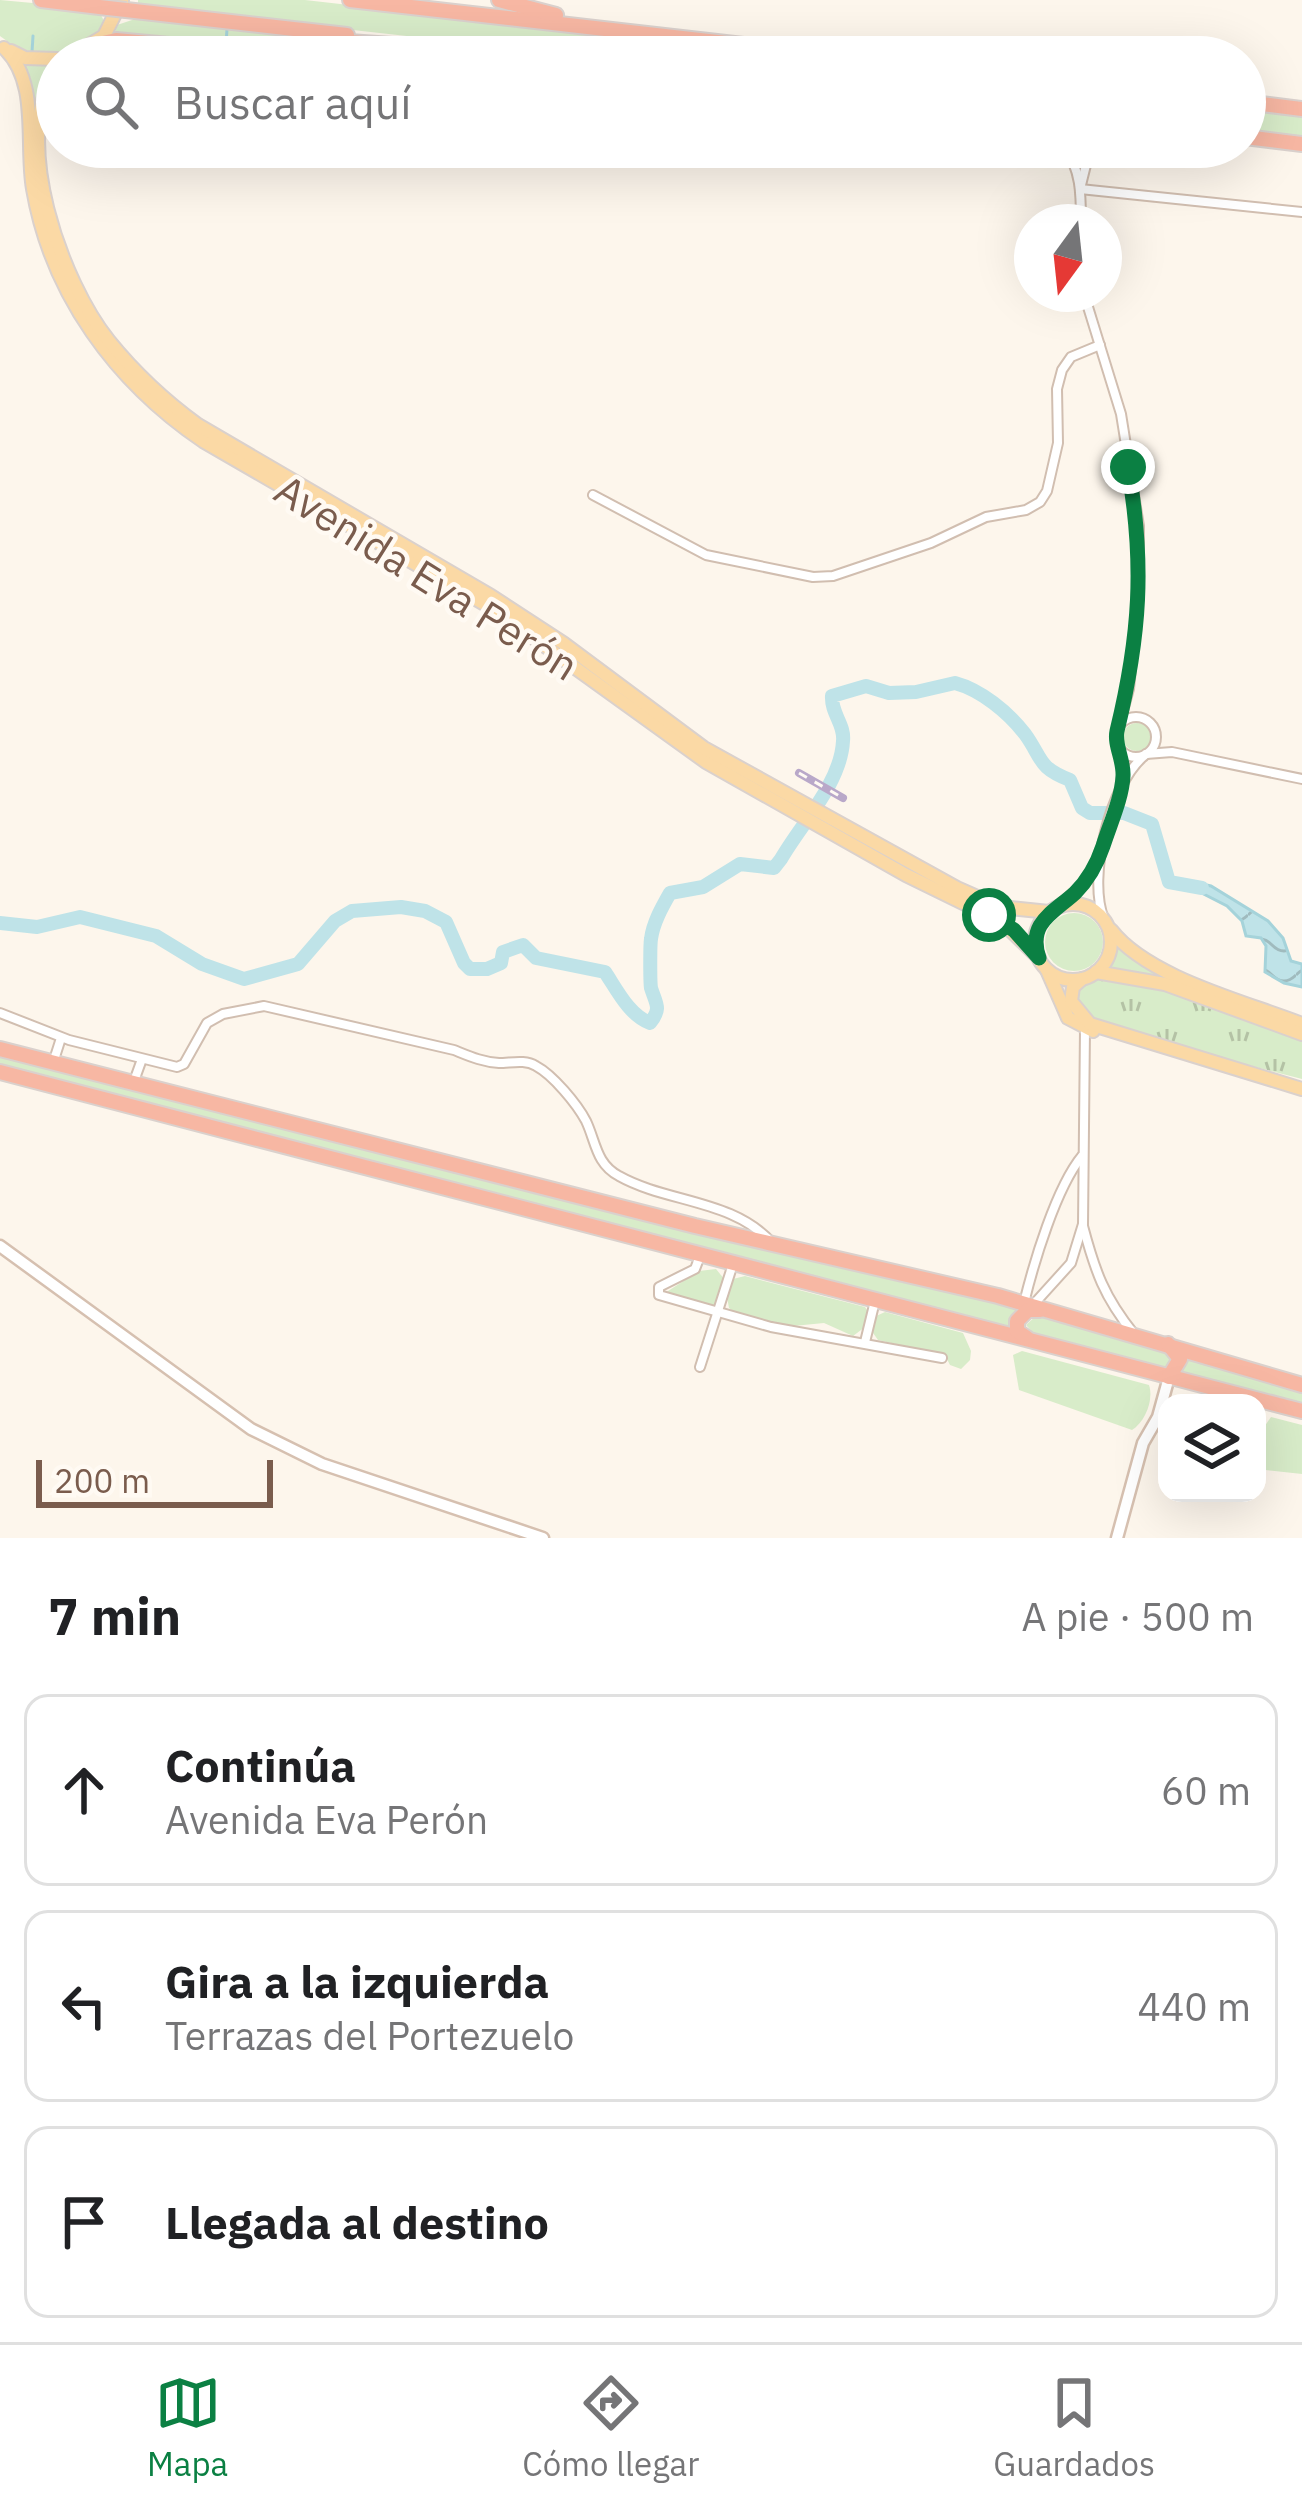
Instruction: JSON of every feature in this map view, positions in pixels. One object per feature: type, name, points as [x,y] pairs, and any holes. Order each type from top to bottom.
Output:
[{"type":"highway","points":[[41,0],[370,36]]},
{"type":"highway","points":[[350,0],[664,36]]},
{"type":"highway","points":[[412,0],[512,19]]},
{"type":"highway","points":[[500,0],[539,13],[715,36]]},
{"type":"highway","points":[[1266,105],[1302,109]]},
{"type":"highway","points":[[1266,140],[1302,144]]},
{"type":"highway","points":[[0,1049],[1029,1304],[1302,1384]]},
{"type":"highway","points":[[0,1072],[1298,1410]]},
{"type":"highway","points":[[1039,1343],[1020,1335],[1017,1321],[1028,1310],[1057,1312]]},
{"type":"highway","points":[[1168,1344],[1180,1359],[1169,1377]]},
{"type":"main road","points":[[102,36],[119,6]]},
{"type":"main road","points":[[2,46],[36,58]]},
{"type":"main road","name":"Avenida Eva Perón","points":[[2,46],[17,63],[26,88],[32,185],[57,270],[96,340],[143,394],[203,441],[495,610],[668,737],[1003,922],[1043,963]]},
{"type":"main road","name":"Avenida Eva Perón","points":[[41,168],[52,224],[74,280],[104,333],[154,390],[198,425],[491,596],[781,798]]},
{"type":"main road","name":"Avenida Eva Perón","points":[[835,829],[988,902],[1022,912],[1052,910]]},
{"type":"main road","points":[[1118,1035],[1085,1029],[1068,1018],[1036,937],[1052,910],[1082,905],[1129,949],[1157,966],[1302,1024]]},
{"type":"main road","points":[[1105,922],[1110,953],[1072,991],[1073,1008],[1090,1024],[1302,1089]]},
{"type":"main road","points":[[1043,963],[1066,979],[1082,979]]},
{"type":"main road","points":[[1096,972],[1150,979],[1302,1034]]},
{"type":"main road","points":[[0,1246],[251,1429],[322,1464],[543,1538]]},
{"type":"main road","points":[[1118,1538],[1142,1446],[1158,1417],[1169,1377]]},
{"type":"street","points":[[1072,168],[1080,188]]},
{"type":"street","points":[[1081,204],[1085,168]]},
{"type":"street","points":[[1080,188],[1302,212]]},
{"type":"street","points":[[1090,312],[1120,414],[1140,569],[1129,689],[1116,738],[1123,780],[1101,853],[1096,894],[1105,922]]},
{"type":"street","points":[[592,495],[706,555],[827,577],[922,547],[994,514],[1036,505],[1047,491],[1054,463],[1062,370],[1071,357],[1100,345]]},
{"type":"street","points":[[1129,689],[1133,704],[1172,752]]},
{"type":"street","points":[[1119,726],[1129,718],[1143,718]]},
{"type":"street","points":[[1123,780],[1154,746],[1156,733]]},
{"type":"street","points":[[1120,750],[1131,756],[1172,752],[1302,779]]},
{"type":"street","points":[[1052,910],[1088,878],[1101,853]]},
{"type":"street","points":[[0,1013],[61,1037],[177,1067],[184,1064],[207,1023],[223,1014],[264,1006],[454,1049],[481,1060],[526,1062],[538,1066],[576,1107],[597,1154],[620,1178],[737,1216],[773,1244]]},
{"type":"street","points":[[1085,1029],[1083,1224],[1109,1304],[1134,1334]]},
{"type":"street","points":[[53,1063],[61,1037]]},
{"type":"street","points":[[133,1084],[142,1059]]},
{"type":"street","points":[[1029,1304],[1035,1258],[1069,1172],[1082,1155]]},
{"type":"street","points":[[1029,1304],[1071,1263],[1083,1224]]},
{"type":"street","points":[[700,1254],[695,1269],[659,1287],[659,1295],[771,1327],[942,1358]]},
{"type":"street","points":[[700,1367],[734,1263]]},
{"type":"street","points":[[865,1342],[875,1301]]},
{"type":"green space","points":[[0,0],[98,9],[105,23],[91,36],[36,36],[36,52],[0,36]]},
{"type":"green space","points":[[138,0],[305,0],[621,36],[406,36],[138,6]]},
{"type":"green space","points":[[138,18],[306,35],[114,36],[117,25]]},
{"type":"green space","points":[[19,59],[36,60],[36,149],[31,83]]},
{"type":"green space","points":[[1266,110],[1302,114],[1302,138],[1266,134]]},
{"type":"green space","points":[[37,168],[71,279],[106,337],[151,387],[261,467],[443,569],[499,607],[207,437],[150,393],[109,348],[63,267]]},
{"type":"green space","points":[[501,608],[533,630],[679,737],[765,785],[786,802],[678,739]]},
{"type":"green space","points":[[1137,723],[1147,727],[1151,737],[1147,747],[1137,751],[1127,747],[1123,737],[1127,727]]},
{"type":"green space","points":[[1074,913],[1094,922],[1103,942],[1094,962],[1074,971],[1054,962],[1045,942],[1054,922]]},
{"type":"green space","points":[[1113,945],[1153,971],[1302,1031],[1151,975],[1106,967]]},
{"type":"green space","points":[[1104,977],[1137,980],[1302,1038],[1302,1079],[1105,1028],[1075,1006],[1077,986]]},
{"type":"green space","points":[[0,1053],[1021,1306],[1014,1315],[1012,1333],[0,1067]]},
{"type":"green space","points":[[716,1269],[725,1280],[714,1308],[665,1293],[699,1271]]},
{"type":"green space","points":[[745,1276],[865,1307],[869,1313],[865,1327],[853,1336],[824,1323],[783,1327],[734,1312],[727,1297],[733,1279]]},
{"type":"green space","points":[[885,1312],[963,1333],[970,1360],[961,1369],[950,1365],[945,1355],[878,1340],[871,1330],[874,1317]]},
{"type":"green space","points":[[1037,1315],[1166,1351],[1176,1358],[1170,1369],[1034,1334],[1026,1325]]},
{"type":"green space","points":[[1022,1351],[1149,1385],[1144,1416],[1132,1430],[1019,1390],[1013,1355]]},
{"type":"green space","points":[[1183,1353],[1302,1390],[1302,1407],[1266,1398],[1266,1394],[1179,1376]]},
{"type":"green space","points":[[1271,1417],[1302,1425],[1302,1474],[1266,1470],[1266,1424]]},
{"type":"water","points":[[1186,885],[1211,886],[1268,921],[1283,938],[1291,961],[1302,964],[1302,987],[1265,972],[1266,946],[1261,938],[1246,936],[1242,921],[1227,906]]},
{"type":"waterway","points":[[227,29],[227,36]]},
{"type":"waterway","points":[[32,52],[33,36]]},
{"type":"waterway","points":[[0,923],[37,927],[80,917],[156,936],[202,964],[244,979],[298,964],[335,921],[352,911],[401,907],[425,911],[446,922],[470,969],[501,963],[503,952],[523,945],[536,958],[605,972],[630,1008],[650,1023],[657,1010],[651,984],[651,939],[667,898],[670,893],[703,887],[740,864],[774,868],[828,788],[841,757],[843,735],[832,696],[866,686],[889,693],[955,683],[984,696],[1011,718],[1046,766],[1070,780],[1082,808],[1090,813],[1124,813],[1152,824],[1169,882],[1202,888]]},
{"type":"railway","points":[[799,773],[843,798]]},
{"type":"route","points":[[989,915],[1014,930],[1039,958],[1035,944],[1040,923],[1082,885],[1101,853],[1123,780],[1123,758],[1116,738],[1129,689],[1139,588],[1138,526],[1128,467]]}]
